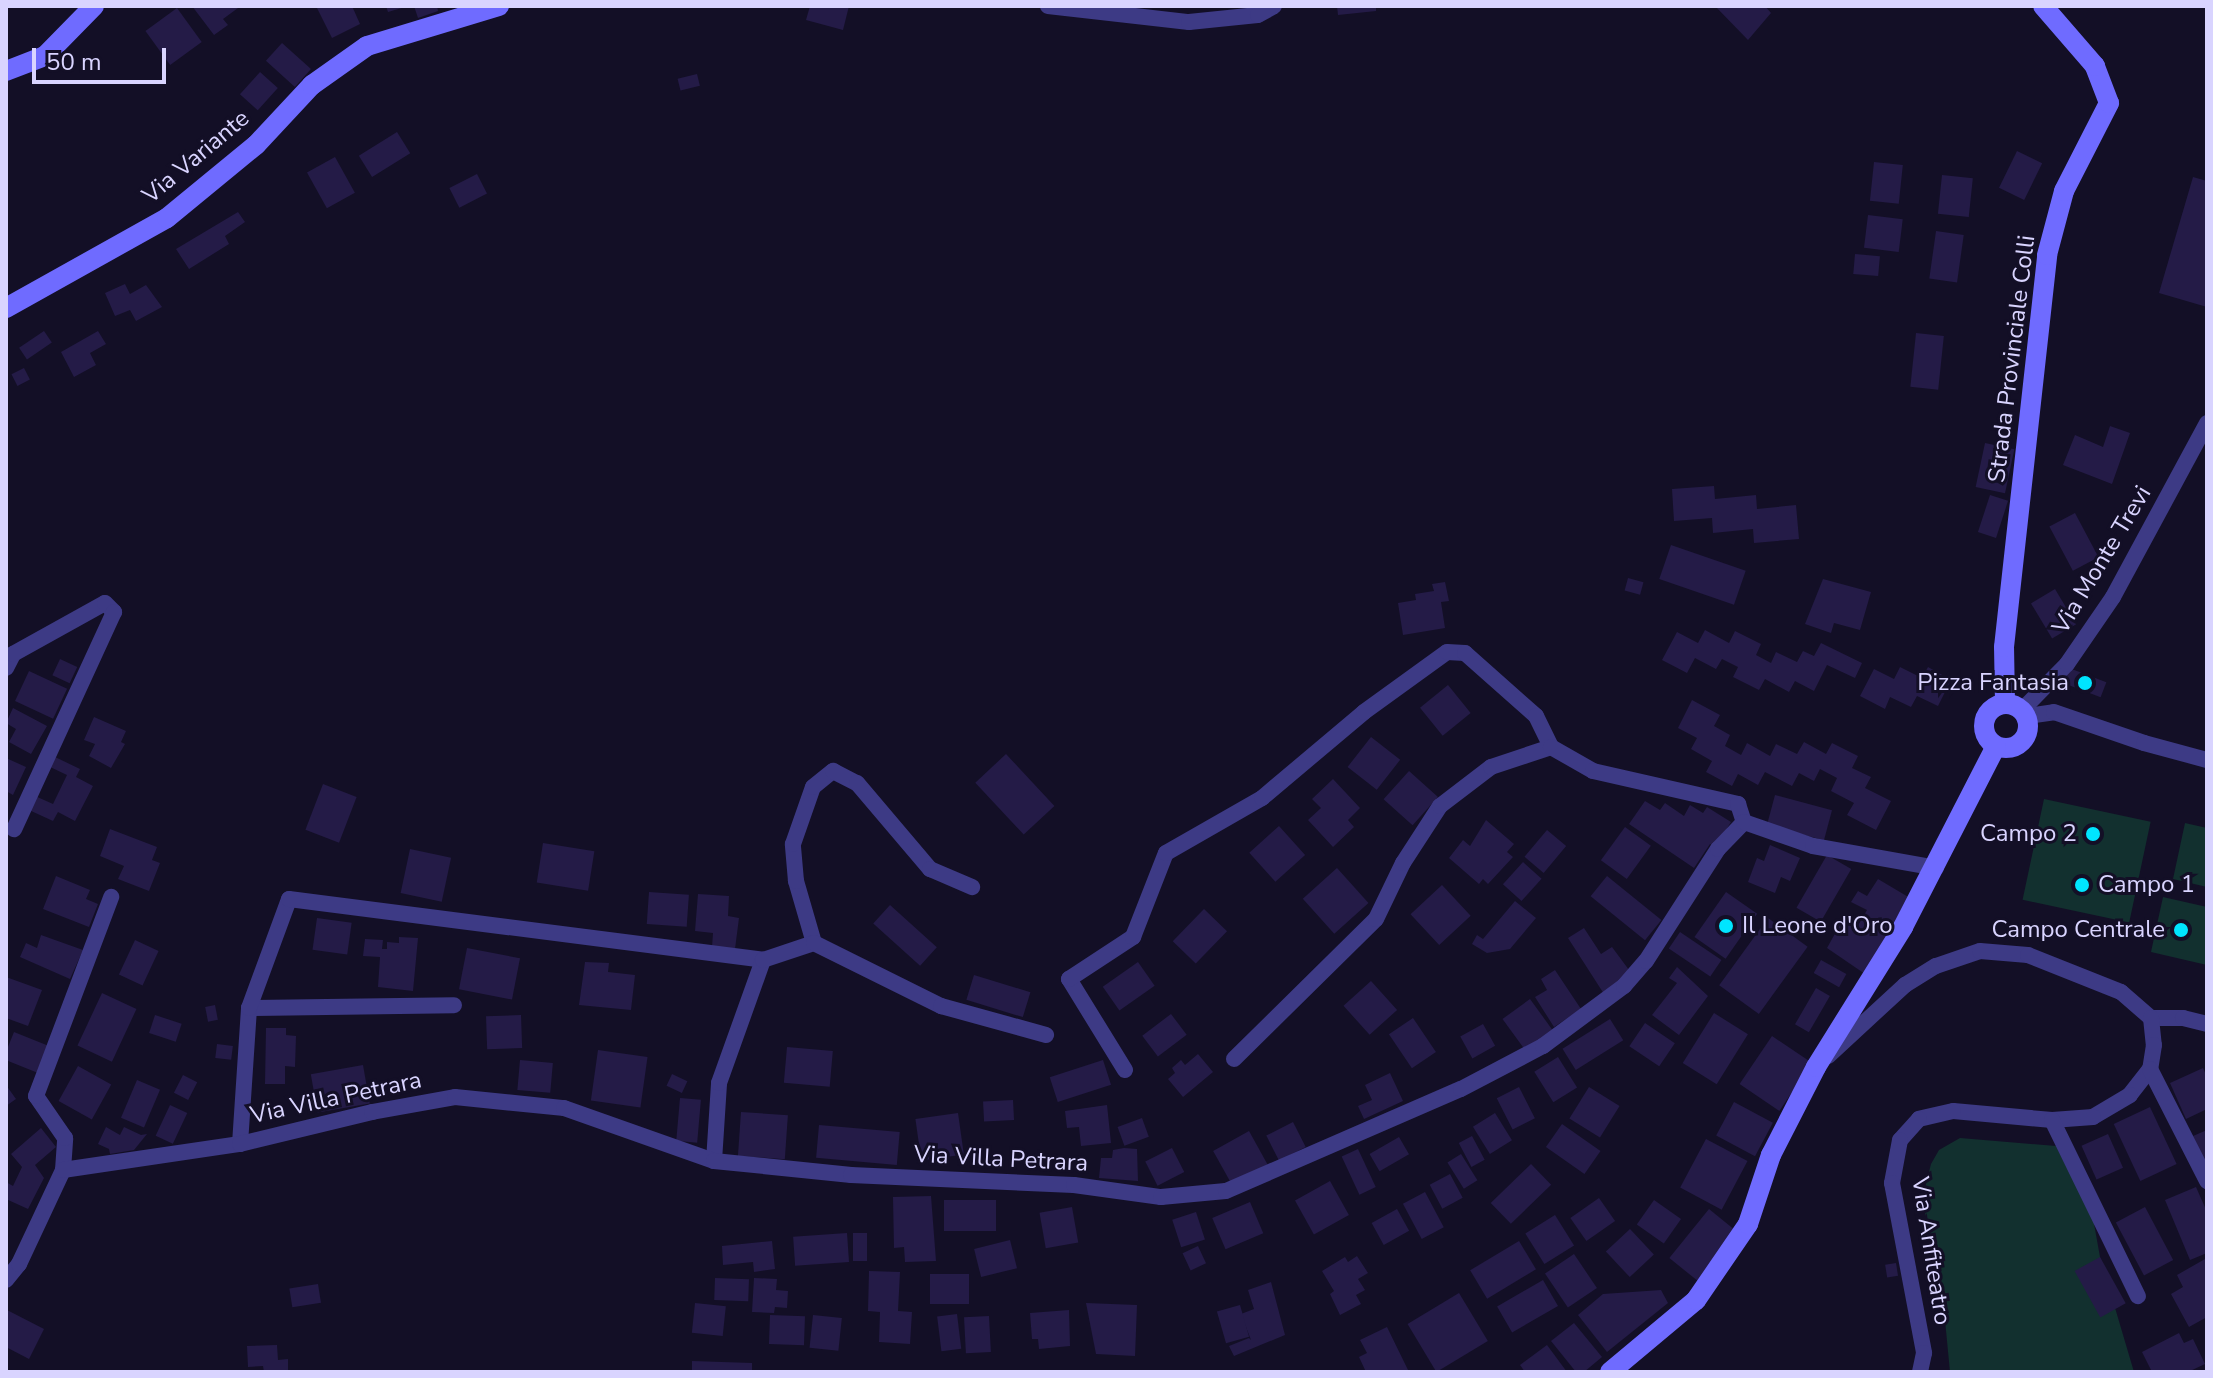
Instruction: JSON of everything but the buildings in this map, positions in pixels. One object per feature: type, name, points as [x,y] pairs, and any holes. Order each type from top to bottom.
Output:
[{"type":"street","points":[[6,71],[45,56],[94,6]]},
{"type":"street","name":"Via Variante","points":[[6,308],[167,218],[256,145],[312,85],[367,46],[499,6]]},
{"type":"street","points":[[1048,6],[1189,22],[1258,15],[1274,6]]},
{"type":"street","name":"Strada Provinciale Colli","points":[[2018,709],[2004,647],[2047,255],[2064,191],[2109,103],[2095,66],[2043,6]]},
{"type":"street","name":"Via Monte Trevi","points":[[2018,709],[2067,664],[2113,597],[2207,423]]},
{"type":"street","points":[[6,668],[13,654],[105,603],[114,612],[14,829]]},
{"type":"street","points":[[1125,1070],[1069,979],[1133,937],[1166,853],[1262,798],[1364,712],[1447,652],[1465,653],[1536,716],[1551,747],[1593,771],[1738,804],[1744,822],[1813,846],[1936,868]]},
{"type":"street","points":[[2018,709],[2029,725],[2023,741],[2009,748],[1996,746],[1988,740],[1984,726],[1990,711],[2018,709],[2054,712],[2144,743],[2207,760]]},
{"type":"street","points":[[1610,1372],[1696,1300],[1748,1224],[1771,1155],[1816,1067],[1936,868],[1996,746]]},
{"type":"street","points":[[1234,1059],[1376,919],[1403,863],[1440,806],[1491,767],[1551,747]]},
{"type":"street","points":[[814,943],[796,881],[793,844],[813,787],[833,771],[857,783],[930,869],[972,887]]},
{"type":"street","name":"Via Villa Petrara","points":[[63,1170],[240,1144],[372,1112],[455,1097],[564,1108],[714,1161],[851,1175],[1074,1185],[1161,1197],[1226,1191],[1461,1089],[1543,1046],[1624,986],[1646,961],[1718,849],[1744,822]]},
{"type":"street","points":[[6,1280],[19,1264],[63,1170],[65,1138],[36,1096],[111,897]]},
{"type":"street","points":[[240,1144],[249,1008],[289,899],[763,960],[814,943],[941,1006],[1046,1035]]},
{"type":"street","points":[[1816,1067],[1905,985],[1936,966],[1980,951],[2028,955],[2041,960],[2121,992],[2151,1018],[2183,1018],[2207,1024]]},
{"type":"street","points":[[714,1161],[719,1083],[763,960]]},
{"type":"street","points":[[249,1008],[454,1005]]},
{"type":"street","points":[[2151,1018],[2154,1045],[2150,1069],[2207,1181]]},
{"type":"street","name":"Via Anfiteatro","points":[[1920,1372],[1924,1353],[1892,1183],[1900,1140],[1919,1119],[1953,1111],[2052,1120],[2093,1117],[2130,1095],[2150,1069]]},
{"type":"street","points":[[2052,1120],[2138,1296]]},
{"type":"green space","points":[[2044,799],[2151,822],[2129,922],[2023,900]]},
{"type":"green space","points":[[2185,823],[2207,828],[2207,887],[2173,879]]},
{"type":"green space","name":"Campo Centrale","points":[[2163,897],[2207,907],[2207,965],[2151,952]]},
{"type":"green space","points":[[1960,1138],[2056,1146],[2093,1218],[2100,1257],[2134,1372],[1950,1372],[1945,1320],[1926,1226],[1924,1192],[1931,1164],[1939,1150]]},
{"type":"place","name":"Pizza Fantasia","points":[[2085,683]]},
{"type":"place","name":"Campo 2","points":[[2093,834]]},
{"type":"place","name":"Campo 1","points":[[2082,885]]},
{"type":"place","name":"Il Leone d'Oro","points":[[1726,926]]},
{"type":"place","name":"Campo Centrale","points":[[2181,930]]}]
